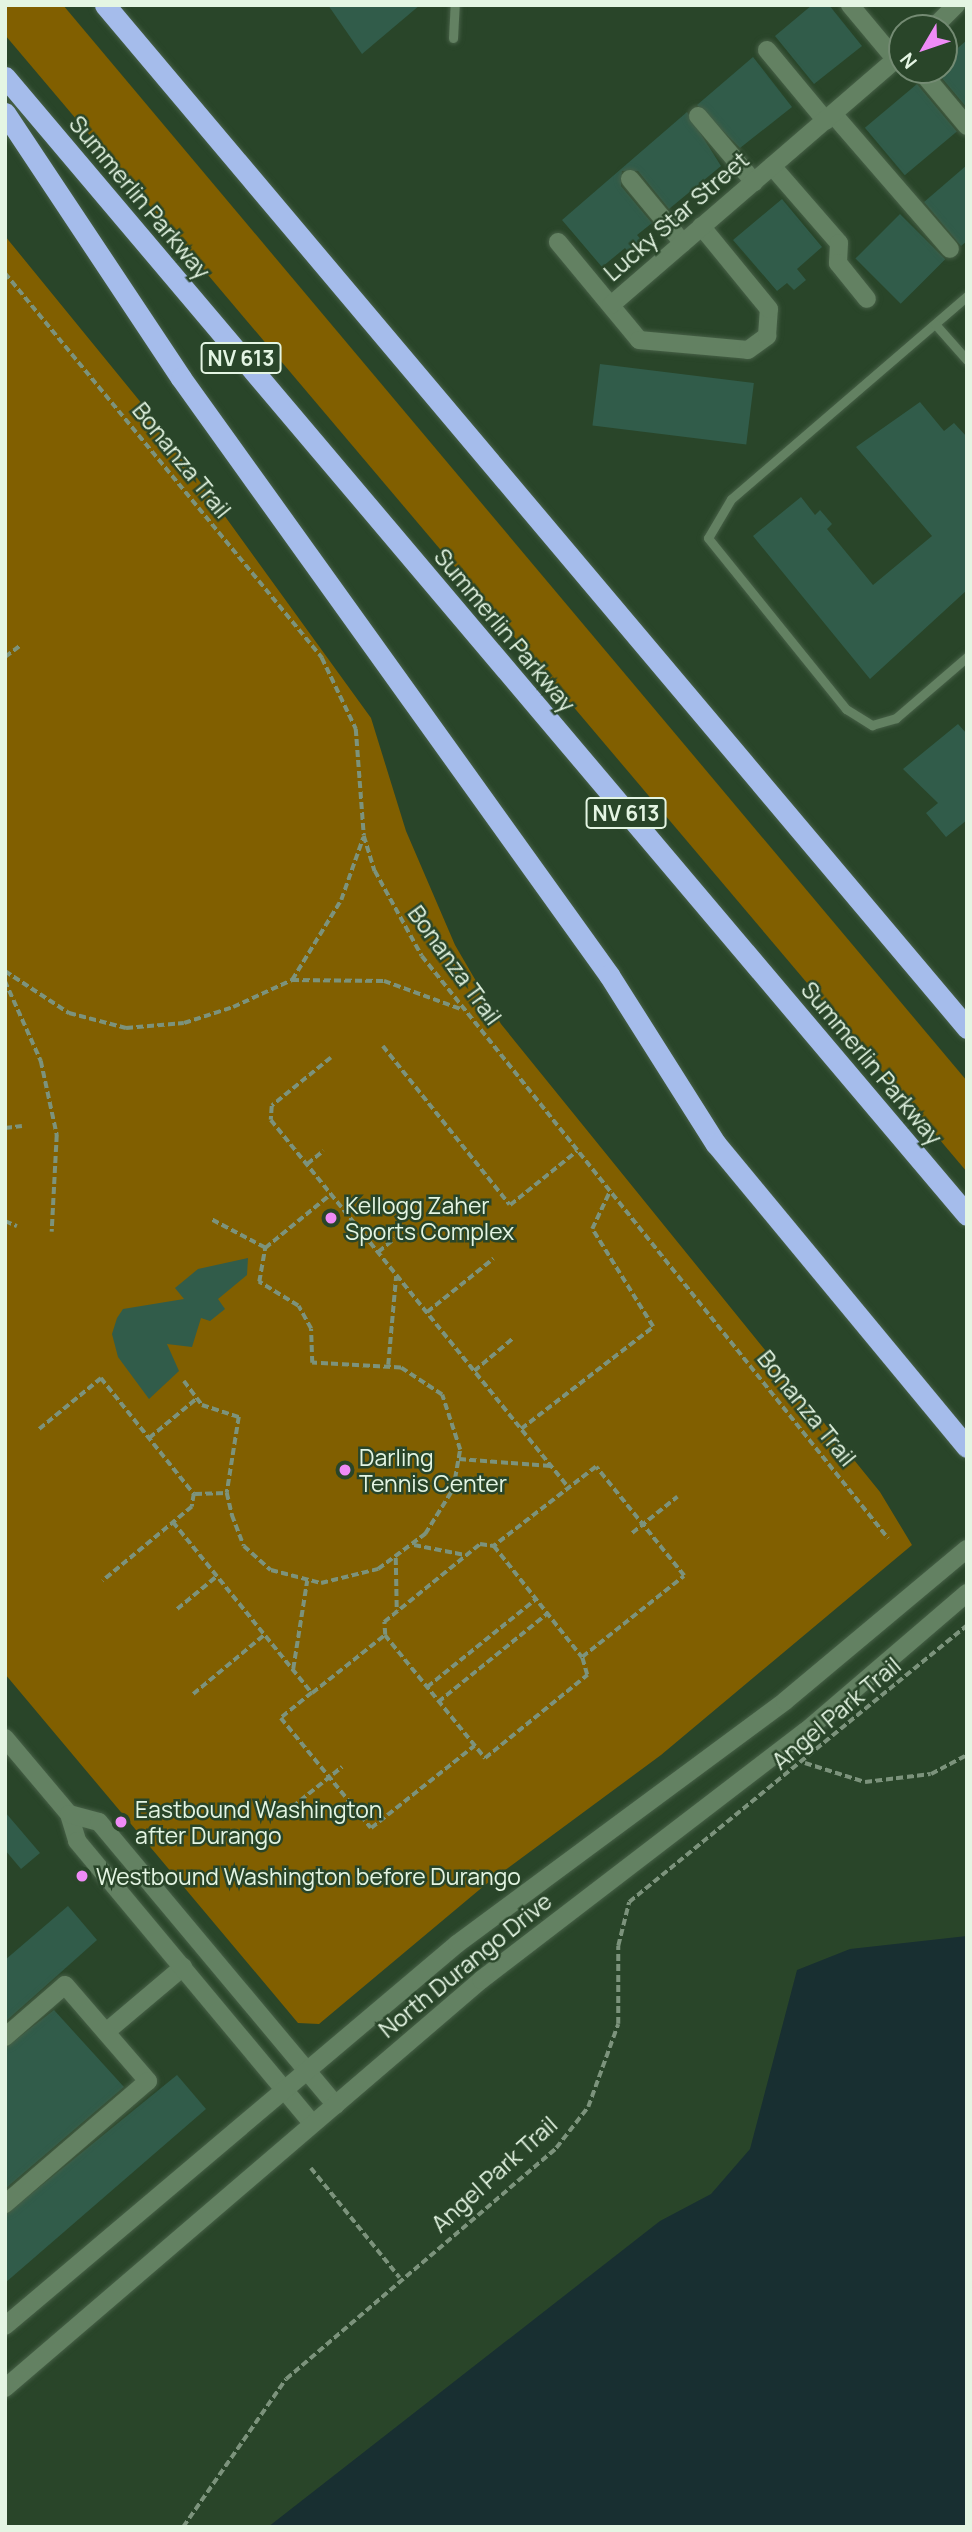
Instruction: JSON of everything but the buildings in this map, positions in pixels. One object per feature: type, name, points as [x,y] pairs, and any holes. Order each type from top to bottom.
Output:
[{"type":"highway","points":[[105,5],[967,1028]]},
{"type":"highway","name":"Summerlin Parkway","points":[[5,78],[967,1215]]},
{"type":"highway","points":[[5,113],[181,378],[609,975],[716,1144],[967,1447]]},
{"type":"highway","points":[[874,919],[967,1013]]},
{"type":"main road","points":[[850,5],[888,45]]},
{"type":"main road","points":[[767,50],[950,250]]},
{"type":"main road","name":"Lucky Star Street","points":[[701,226],[769,309],[761,345],[734,352],[639,340],[611,305],[701,226],[888,67]]},
{"type":"main road","points":[[932,84],[967,126]]},
{"type":"main road","points":[[698,116],[754,182]]},
{"type":"main road","points":[[772,166],[839,243],[838,264],[867,299]]},
{"type":"main road","points":[[630,179],[682,243]]},
{"type":"main road","points":[[558,242],[611,305]]},
{"type":"main road","name":"North Durango Drive","points":[[5,2326],[283,2087],[310,2074],[457,1944],[785,1701],[967,1549]]},
{"type":"main road","name":"North Durango Drive","points":[[5,2388],[481,1980],[806,1731],[967,1593]]},
{"type":"main road","points":[[5,1738],[69,1814],[77,1841],[313,2124]]},
{"type":"main road","points":[[69,1814],[99,1822],[336,2105]]},
{"type":"main road","points":[[106,2032],[183,1967]]},
{"type":"main road","points":[[5,2037],[65,1985],[148,2081],[5,2204]]},
{"type":"lane","points":[[453,38],[455,5]]},
{"type":"lane","points":[[967,296],[731,499],[708,538],[846,709],[872,725],[896,718],[967,657]]},
{"type":"lane","points":[[935,324],[967,360]]},
{"type":"path","name":"Bonanza Trail","points":[[5,273],[322,658],[355,729],[364,836],[396,915],[463,1010],[888,1538]]},
{"type":"path","points":[[5,657],[21,645]]},
{"type":"path","points":[[292,980],[341,900],[364,836]]},
{"type":"path","points":[[5,971],[61,1009],[126,1028],[184,1023],[292,980],[384,981],[463,1010]]},
{"type":"path","points":[[5,981],[41,1061],[57,1135],[52,1232]]},
{"type":"path","points":[[383,1046],[510,1205],[578,1151]]},
{"type":"path","points":[[331,1058],[272,1105],[271,1120],[569,1488]]},
{"type":"path","points":[[5,1128],[22,1126]]},
{"type":"path","points":[[307,1164],[323,1151]]},
{"type":"path","points":[[521,1429],[653,1327],[592,1229],[610,1191]]},
{"type":"path","points":[[184,1381],[196,1399],[239,1417],[227,1493],[244,1546],[271,1570],[307,1581],[358,1577],[396,1558],[414,1545],[453,1489],[459,1459],[457,1426],[442,1395],[418,1376],[388,1365],[312,1363],[311,1329],[298,1306],[259,1282],[265,1248],[331,1194]]},
{"type":"path","points":[[210,1219],[265,1248]]},
{"type":"path","points":[[5,1221],[17,1226]]},
{"type":"path","points":[[378,1252],[394,1239]]},
{"type":"path","points":[[426,1312],[493,1259]]},
{"type":"path","points":[[388,1365],[396,1275]]},
{"type":"path","points":[[474,1371],[512,1339]]},
{"type":"path","points":[[38,1429],[101,1378],[194,1494],[192,1507],[103,1581]]},
{"type":"path","points":[[149,1438],[196,1399]]},
{"type":"path","points":[[459,1459],[551,1466]]},
{"type":"path","points":[[494,1546],[596,1467],[684,1576],[582,1657]]},
{"type":"path","points":[[194,1494],[227,1493]]},
{"type":"path","points":[[632,1533],[677,1497]]},
{"type":"path","points":[[173,1522],[312,1693]]},
{"type":"path","points":[[480,1544],[494,1546],[582,1657],[587,1675],[485,1758],[385,1636],[384,1622],[465,1555],[480,1544]]},
{"type":"path","points":[[414,1545],[465,1555]]},
{"type":"path","points":[[396,1558],[397,1611]]},
{"type":"path","points":[[177,1609],[217,1576]]},
{"type":"path","points":[[293,1670],[307,1581]]},
{"type":"path","points":[[427,1687],[536,1599]]},
{"type":"path","points":[[438,1702],[548,1614]]},
{"type":"path","name":"Angel Park Trail","points":[[183,2527],[286,2379],[400,2278],[556,2148],[588,2107],[618,2024],[618,1945],[629,1902],[805,1763],[967,1625]]},
{"type":"path","points":[[193,1694],[264,1635]]},
{"type":"path","points":[[385,1636],[281,1717],[370,1828],[474,1746]]},
{"type":"path","points":[[805,1763],[839,1779],[876,1781],[930,1774],[967,1755]]},
{"type":"path","points":[[292,1807],[342,1767]]},
{"type":"path","points":[[311,2168],[400,2278]]},
{"type":"shaded area","points":[[5,5],[63,5],[967,1081],[967,1172],[5,35]]},
{"type":"shaded area","name":"Kellogg Zaher Sports Complex","points":[[5,236],[156,421],[371,718],[406,831],[455,945],[501,1024],[880,1492],[912,1545],[661,1755],[485,1885],[319,2024],[298,2023],[5,1674]]},
{"type":"water","points":[[967,1936],[967,2527],[268,2527],[660,2221],[711,2194],[750,2149],[797,1970],[850,1949]]},
{"type":"place","name":"Kellogg Zaher Sports Complex","points":[[331,1218]]},
{"type":"place","name":"Darling Tennis Center","points":[[345,1470]]},
{"type":"place","name":"Eastbound Washington after Durango","points":[[121,1822]]},
{"type":"place","name":"Westbound Washington before Durango","points":[[82,1876]]}]
